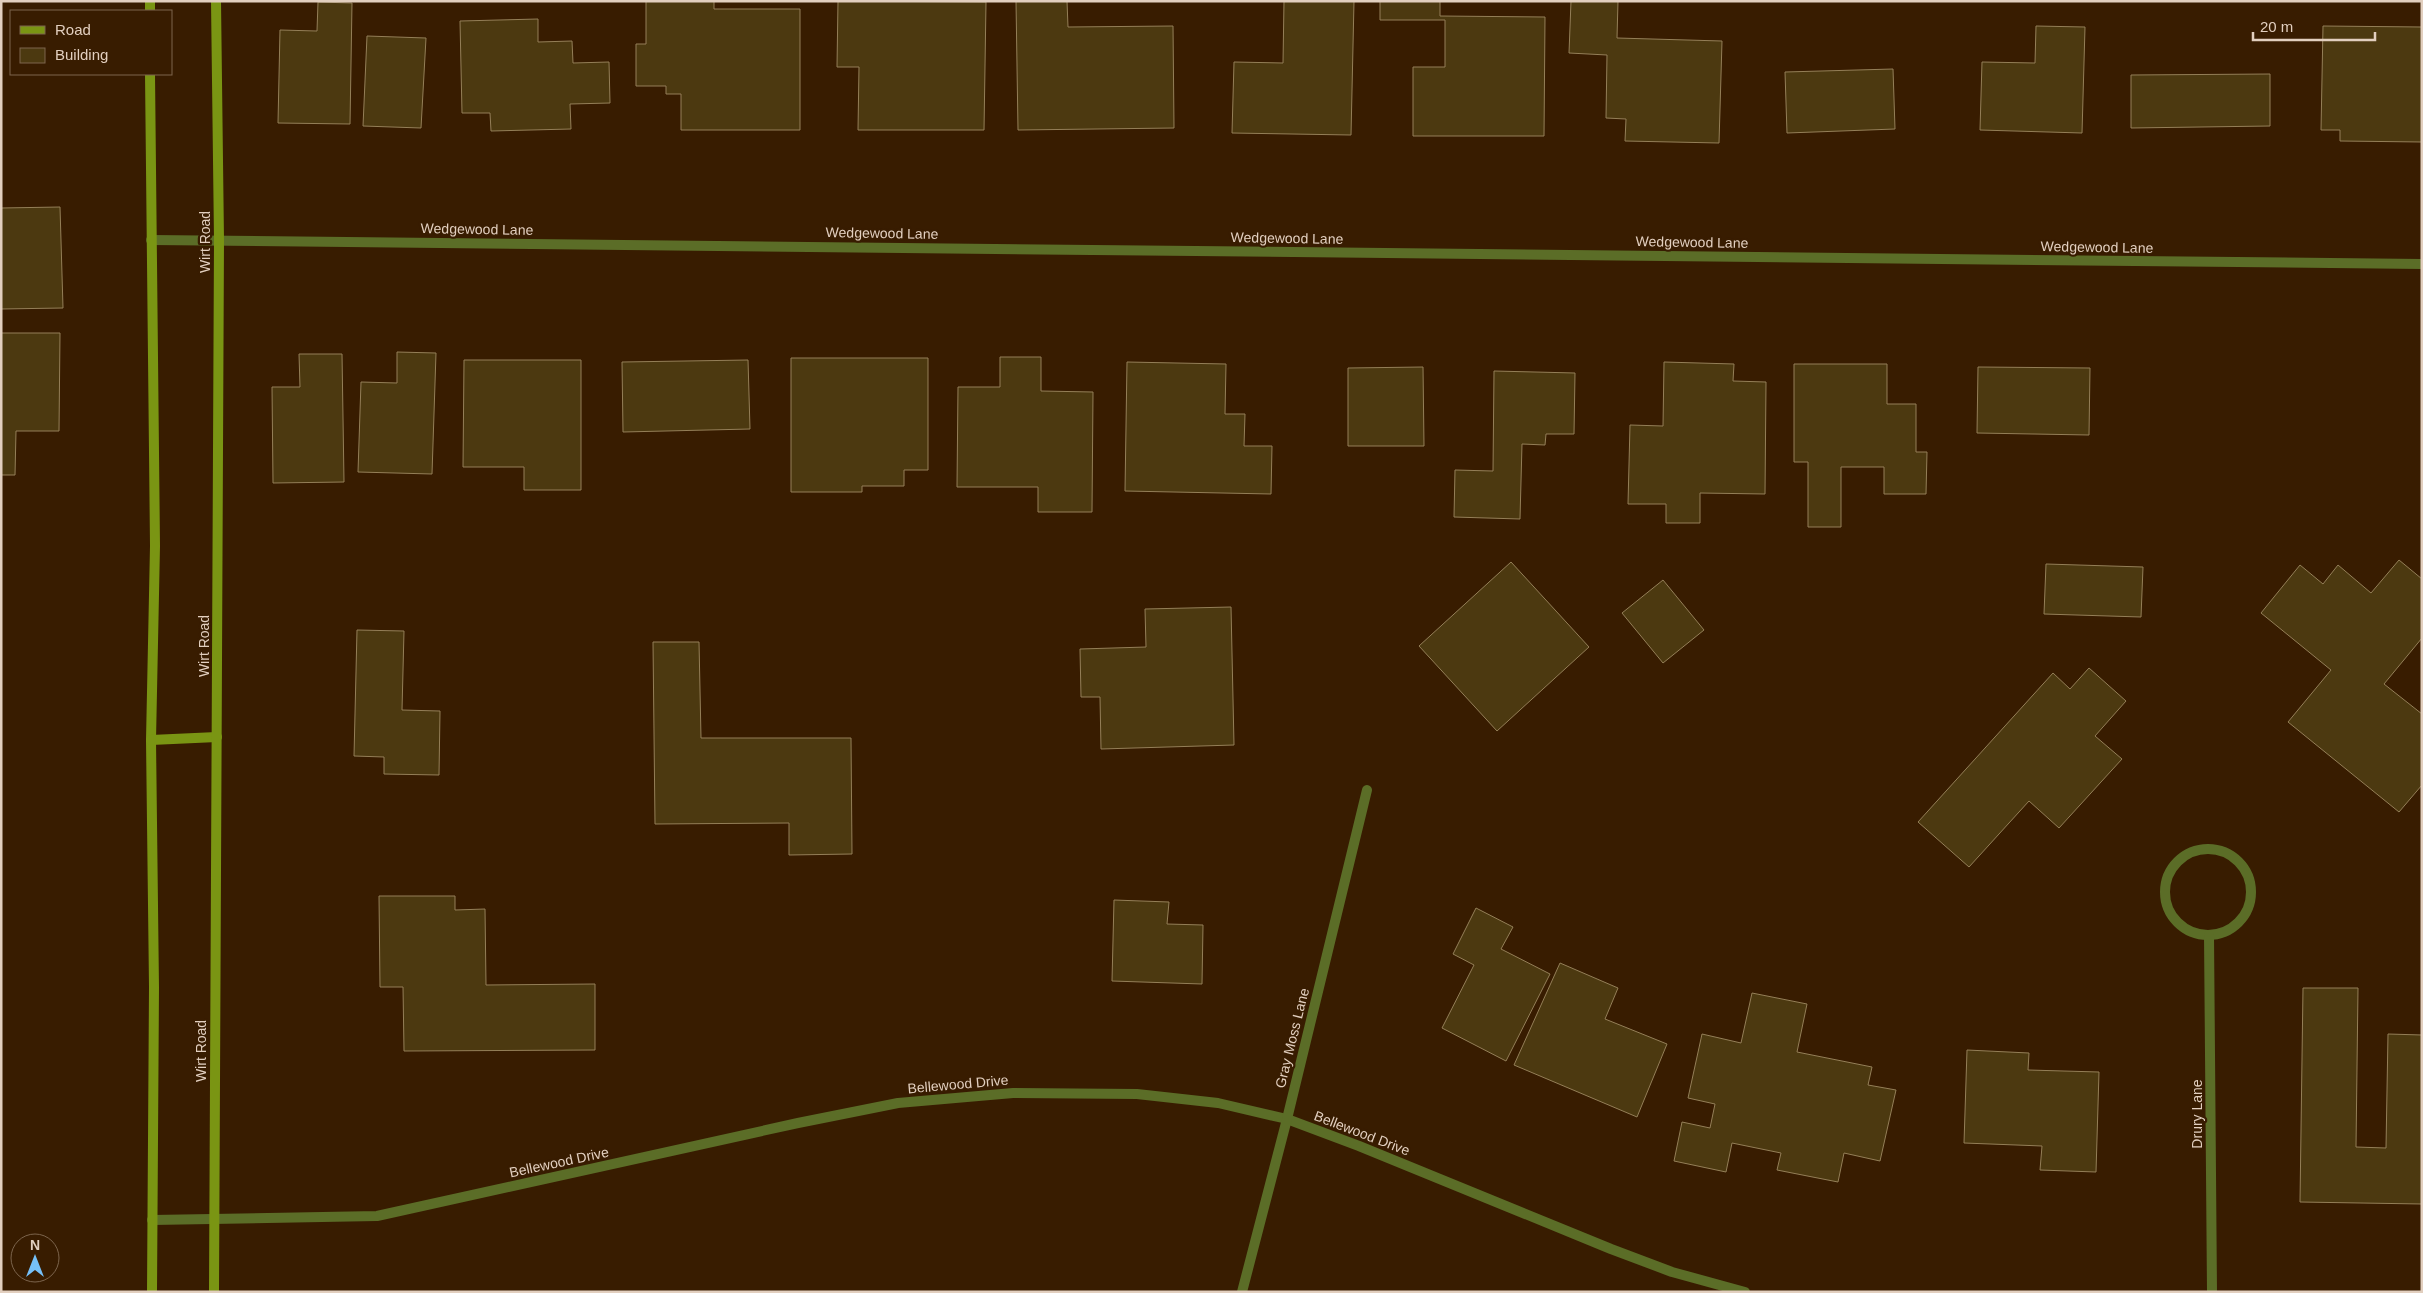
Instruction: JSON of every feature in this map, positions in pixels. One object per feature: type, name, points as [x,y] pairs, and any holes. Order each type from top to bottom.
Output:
[{"type":"main road","name":"Wirt Road","points":[[214,1292],[219,240],[216,1]]},
{"type":"main road","points":[[150,75],[155,546],[151,740],[154,987],[152,1292]]},
{"type":"main road","points":[[151,740],[217,737]]},
{"type":"street","name":"Wedgewood Lane","points":[[151,240],[2422,264]]},
{"type":"street","name":"Gray Moss Lane","points":[[1242,1292],[1287,1119],[1367,790]]},
{"type":"street","points":[[2203,850],[2217,850],[2230,856],[2240,864],[2248,876],[2251,890],[2244,916],[2223,933],[2209,936],[2194,933],[2181,927],[2171,916],[2166,903],[2164,888],[2168,874],[2177,862],[2189,854],[2203,850]]},
{"type":"street","name":"Drury Lane","points":[[2209,936],[2212,1292]]},
{"type":"street","name":"Bellewood Drive","points":[[152,1220],[377,1216],[798,1123],[898,1103],[1013,1093],[1137,1094],[1218,1103],[1287,1119],[1359,1146],[1620,1253],[1672,1272],[1745,1292]]},
{"type":"building","points":[[646,1],[714,1],[714,9],[800,9],[800,130],[681,130],[681,94],[666,94],[666,86],[636,86],[636,44],[646,44]]},
{"type":"building","points":[[838,1],[986,2],[984,130],[858,130],[859,67],[837,67]]},
{"type":"building","points":[[1016,1],[1067,1],[1068,27],[1173,26],[1174,128],[1018,130]]},
{"type":"building","points":[[1284,1],[1354,1],[1351,135],[1232,133],[1234,62],[1283,63]]},
{"type":"building","points":[[1380,1],[1440,1],[1440,16],[1545,17],[1544,136],[1413,136],[1413,67],[1445,67],[1445,20],[1380,20]]},
{"type":"building","points":[[1571,1],[1618,1],[1617,38],[1722,41],[1719,143],[1625,141],[1626,119],[1606,118],[1607,55],[1569,53]]},
{"type":"building","points":[[318,2],[352,3],[350,124],[278,123],[280,30],[317,31]]},
{"type":"building","points":[[538,19],[538,42],[572,41],[573,63],[609,62],[610,103],[570,104],[571,129],[491,131],[490,113],[462,113],[460,21]]},
{"type":"building","points":[[2036,26],[2085,27],[2082,133],[1980,130],[1982,62],[2035,63]]},
{"type":"building","points":[[2323,26],[2422,27],[2422,142],[2340,141],[2340,130],[2321,130]]},
{"type":"building","points":[[367,36],[426,38],[421,128],[363,126]]},
{"type":"building","points":[[1893,69],[1895,129],[1787,133],[1785,72]]},
{"type":"building","points":[[2270,74],[2270,126],[2131,128],[2131,75]]},
{"type":"building","points":[[60,207],[63,308],[1,309],[1,208]]},
{"type":"building","points":[[1,333],[60,333],[59,431],[16,431],[15,475],[1,475]]},
{"type":"building","points":[[397,352],[436,353],[432,474],[358,472],[361,382],[397,383]]},
{"type":"building","points":[[299,354],[342,354],[344,482],[273,483],[272,387],[300,387]]},
{"type":"building","points":[[1000,357],[1041,357],[1041,391],[1093,392],[1092,512],[1038,512],[1038,487],[957,487],[958,387],[1000,387]]},
{"type":"building","points":[[791,358],[928,358],[928,470],[904,470],[904,486],[862,486],[862,492],[791,492]]},
{"type":"building","points":[[464,360],[581,360],[581,490],[524,490],[524,467],[463,467]]},
{"type":"building","points":[[748,360],[750,429],[623,432],[622,362]]},
{"type":"building","points":[[1127,362],[1226,364],[1225,414],[1245,414],[1244,446],[1272,446],[1271,494],[1125,491]]},
{"type":"building","points":[[1664,362],[1734,364],[1733,381],[1766,382],[1765,494],[1700,493],[1700,523],[1666,523],[1666,504],[1628,504],[1630,425],[1663,426]]},
{"type":"building","points":[[1794,364],[1887,364],[1887,404],[1916,404],[1916,452],[1927,452],[1926,494],[1884,494],[1884,467],[1841,467],[1841,527],[1808,527],[1808,462],[1794,462]]},
{"type":"building","points":[[1423,367],[1424,446],[1348,446],[1348,368]]},
{"type":"building","points":[[1978,367],[2090,368],[2089,435],[1977,433]]},
{"type":"building","points":[[1494,371],[1575,373],[1574,434],[1546,434],[1545,445],[1522,444],[1520,519],[1454,517],[1455,470],[1493,471]]},
{"type":"building","points":[[2399,560],[2422,579],[2422,638],[2384,684],[2422,714],[2422,785],[2399,812],[2288,722],[2331,670],[2261,613],[2300,565],[2323,584],[2338,565],[2371,593]]},
{"type":"building","points":[[1511,562],[1589,647],[1497,731],[1419,646]]},
{"type":"building","points":[[2046,564],[2143,567],[2141,617],[2044,614]]},
{"type":"building","points":[[1663,580],[1704,630],[1663,663],[1622,613]]},
{"type":"building","points":[[1231,607],[1234,745],[1101,749],[1100,697],[1081,697],[1080,649],[1146,647],[1145,609]]},
{"type":"building","points":[[357,630],[404,631],[402,710],[440,711],[439,775],[384,774],[384,757],[354,756]]},
{"type":"building","points":[[653,642],[699,642],[701,738],[851,738],[852,854],[789,855],[789,823],[655,824]]},
{"type":"building","points":[[2089,668],[2126,701],[2095,736],[2122,759],[2059,828],[2029,801],[1969,867],[1918,822],[2053,673],[2070,689]]},
{"type":"building","points":[[379,896],[455,896],[455,910],[485,909],[486,985],[595,984],[595,1050],[404,1051],[403,987],[380,987]]},
{"type":"building","points":[[1114,900],[1169,902],[1167,924],[1203,925],[1202,984],[1112,981]]},
{"type":"building","points":[[1476,908],[1513,927],[1501,949],[1550,974],[1506,1061],[1442,1028],[1474,965],[1453,954]]},
{"type":"building","points":[[1560,963],[1618,988],[1605,1019],[1667,1044],[1637,1117],[1514,1065]]},
{"type":"building","points":[[2303,988],[2358,988],[2356,1147],[2386,1148],[2388,1034],[2422,1035],[2422,1204],[2300,1202]]},
{"type":"building","points":[[1752,993],[1807,1004],[1797,1052],[1872,1067],[1868,1085],[1896,1090],[1880,1161],[1844,1153],[1838,1182],[1777,1170],[1781,1153],[1732,1143],[1726,1172],[1674,1161],[1682,1122],[1710,1128],[1715,1104],[1688,1098],[1702,1034],[1741,1043]]},
{"type":"building","points":[[1967,1050],[2029,1053],[2028,1070],[2099,1072],[2096,1172],[2040,1170],[2042,1146],[1964,1143]]}]
